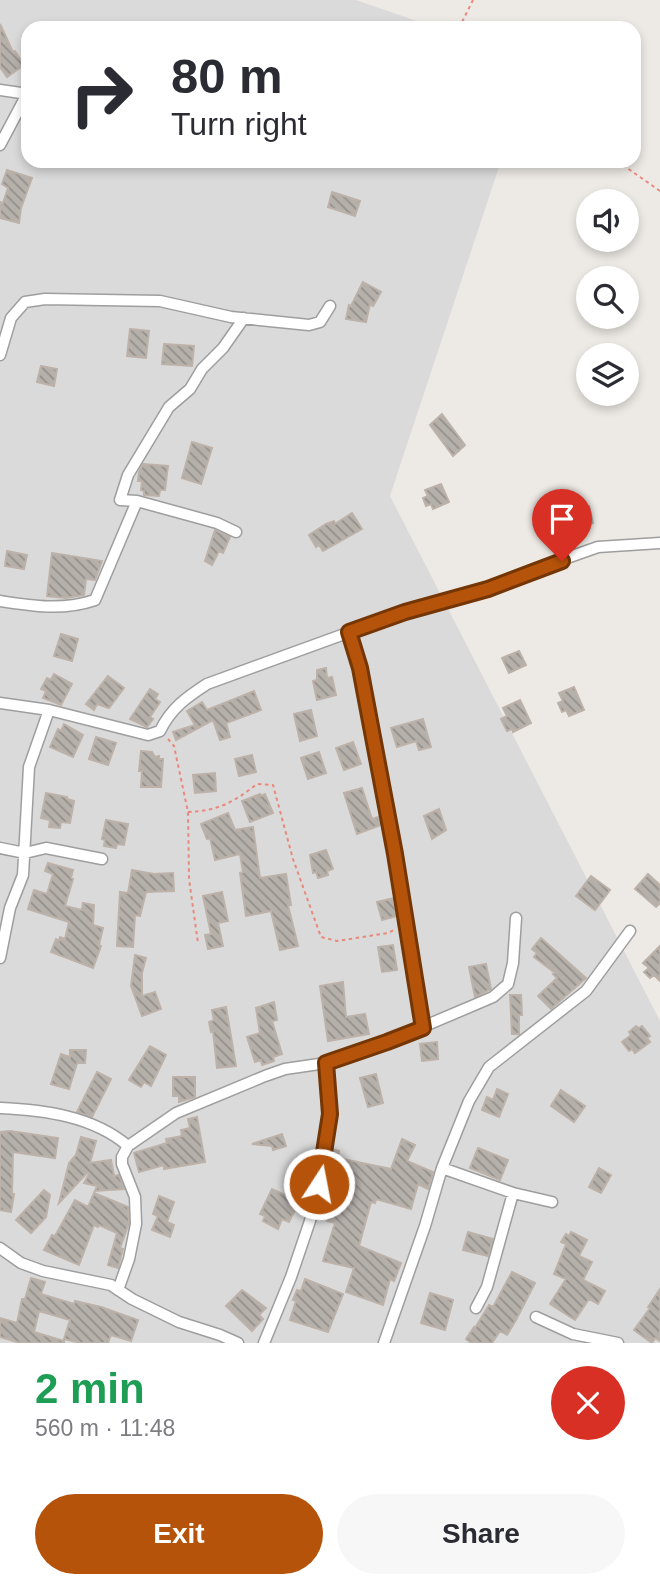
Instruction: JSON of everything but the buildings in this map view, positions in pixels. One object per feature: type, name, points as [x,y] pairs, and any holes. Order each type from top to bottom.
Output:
[{"type":"street","points":[[0,90],[21,93]]},
{"type":"street","points":[[0,145],[21,107]]},
{"type":"street","points":[[0,355],[11,318],[25,302],[45,299],[160,301],[244,318],[309,325],[320,322],[330,306]]},
{"type":"street","points":[[236,531],[217,523],[120,500],[128,475],[169,407],[190,389],[202,369],[223,348],[244,318]]},
{"type":"street","points":[[0,601],[51,608],[80,605],[94,600],[137,502]]},
{"type":"street","points":[[0,703],[49,710],[148,735],[160,731],[167,716],[183,700],[208,684],[405,612],[488,589],[598,547],[660,543]]},
{"type":"street","points":[[349,632],[360,668],[371,726],[423,1028]]},
{"type":"street","points":[[0,958],[10,908],[23,875],[29,767],[49,710]]},
{"type":"street","points":[[0,848],[25,853],[46,848],[102,859]]},
{"type":"street","points":[[118,1290],[136,1224],[135,1197],[122,1164],[122,1157],[128,1146],[176,1113],[265,1076],[285,1069],[326,1063],[387,1042],[493,997],[508,984],[513,962],[516,918]]},
{"type":"street","points":[[384,1343],[421,1239],[442,1168],[469,1101],[489,1067],[586,991],[630,931]]},
{"type":"street","points":[[264,1343],[292,1278],[314,1209],[330,1114],[326,1063]]},
{"type":"street","points":[[0,1108],[71,1117],[112,1132],[128,1146]]},
{"type":"street","points":[[442,1168],[513,1193],[552,1202]]},
{"type":"street","points":[[476,1308],[491,1274],[513,1193]]},
{"type":"street","points":[[0,1248],[21,1263],[43,1272],[75,1280],[99,1282],[180,1322],[237,1343]]},
{"type":"street","points":[[536,1317],[573,1334],[618,1343]]},
{"type":"path","points":[[462,21],[473,0]]},
{"type":"path","points":[[627,168],[660,191]]},
{"type":"path","points":[[160,731],[174,746],[188,812],[188,879],[198,943]]},
{"type":"path","points":[[188,812],[233,802],[257,784],[273,785],[293,859],[321,937],[337,941],[388,933],[406,924]]},
{"type":"shaded area","points":[[0,0],[356,0],[417,21],[21,21],[21,168],[499,168],[390,496],[660,1021],[660,1343],[0,1343]]},
{"type":"route","points":[[319,1184],[330,1114],[326,1063],[423,1028],[395,854],[360,668],[349,632],[405,612],[488,589],[562,561]]}]
